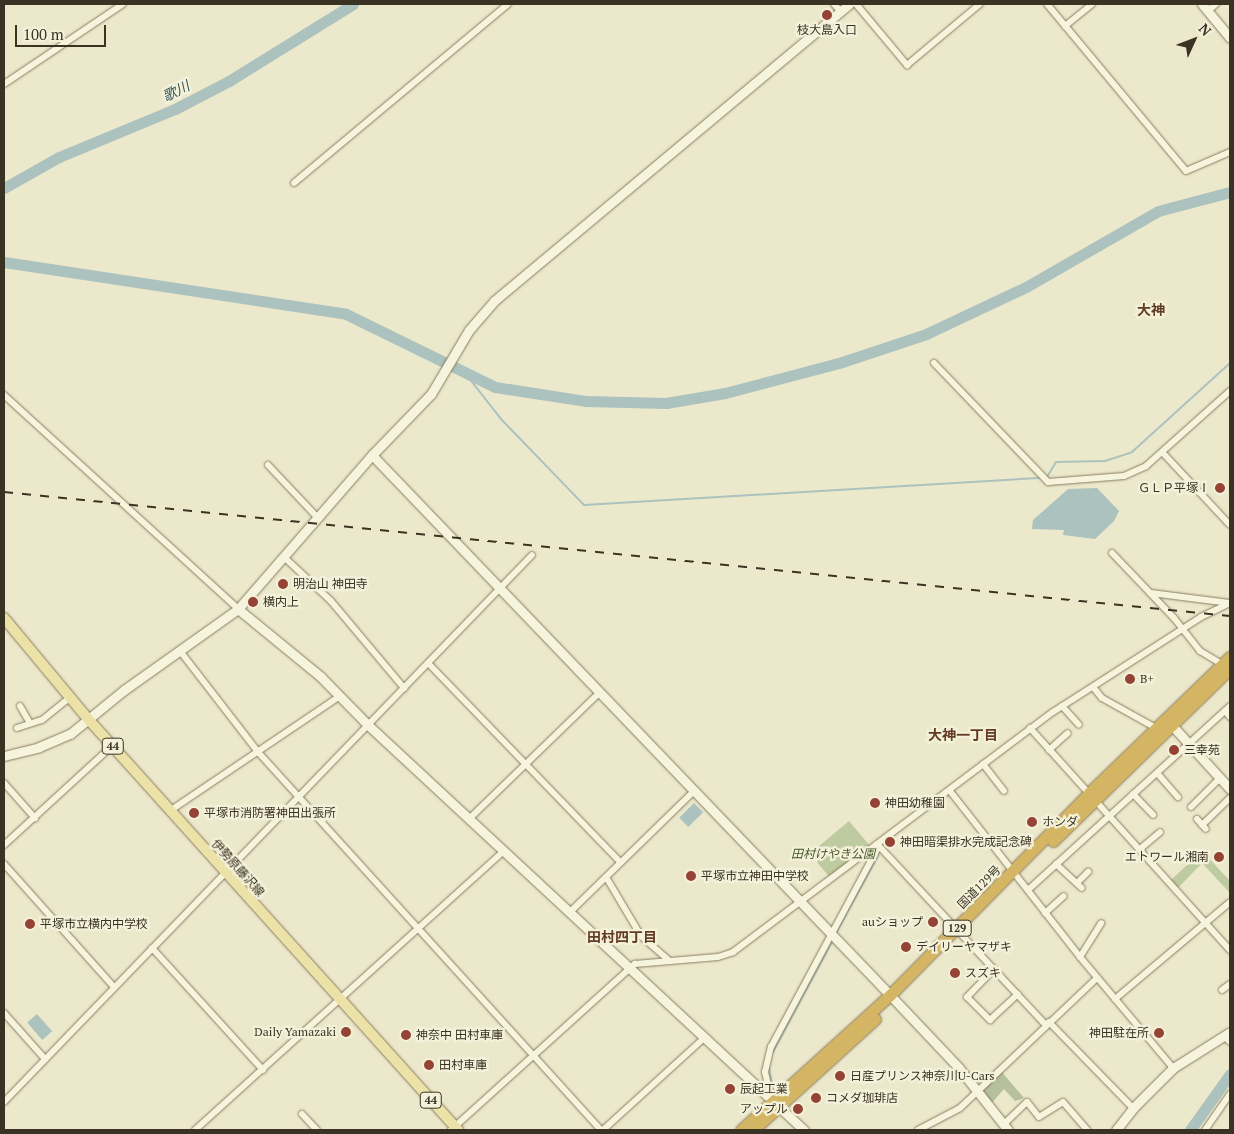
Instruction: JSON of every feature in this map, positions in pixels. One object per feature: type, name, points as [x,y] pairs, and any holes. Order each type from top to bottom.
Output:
[{"type":"highway","name":"国道129号","points":[[741,1130],[776,1104],[893,997],[1091,796],[1228,663]]},
{"type":"highway","name":"国道129号","points":[[753,1130],[776,1104]]},
{"type":"main road","name":"伊勢原藤沢線","points":[[4,618],[89,720],[454,1129]]},
{"type":"street","points":[[4,84],[123,4]]},
{"type":"street","points":[[294,183],[508,4]]},
{"type":"street","points":[[4,756],[58,740],[89,720],[124,690],[238,609],[372,455],[431,394],[469,330],[494,301],[837,7],[849,4]]},
{"type":"street","points":[[856,4],[907,65],[980,4]]},
{"type":"street","points":[[1047,4],[1186,171],[1230,152]]},
{"type":"street","points":[[1065,26],[1092,4]]},
{"type":"street","points":[[1216,4],[1205,7],[1230,38]]},
{"type":"street","points":[[934,363],[1048,482],[1124,476],[1146,466],[1163,453],[1230,391]]},
{"type":"street","points":[[4,395],[238,609],[340,696],[368,725],[629,970],[804,1130]]},
{"type":"street","points":[[1163,453],[1230,525]]},
{"type":"street","points":[[372,455],[893,997],[959,1068],[1005,1127],[1027,1102],[1039,1117],[1063,1102],[1087,1130]]},
{"type":"street","points":[[268,465],[318,518]]},
{"type":"street","points":[[1112,553],[1184,630],[1200,652],[1228,663]]},
{"type":"street","points":[[4,1102],[532,554]]},
{"type":"street","points":[[284,558],[331,601],[404,688]]},
{"type":"street","points":[[1150,593],[1230,603]]},
{"type":"street","points":[[454,1129],[635,964],[718,957],[733,952],[950,791],[1030,728],[1062,706],[1230,603]]},
{"type":"street","points":[[180,652],[258,752],[602,1130],[703,1039]]},
{"type":"street","points":[[428,663],[620,862]]},
{"type":"street","points":[[1093,687],[1102,698],[1163,725],[1189,744],[1230,789]]},
{"type":"street","points":[[470,819],[600,692]]},
{"type":"street","points":[[171,810],[340,696]]},
{"type":"street","points":[[17,728],[42,720],[70,698]]},
{"type":"street","points":[[20,706],[30,724]]},
{"type":"street","points":[[1062,706],[1079,725]]},
{"type":"street","points":[[1028,890],[1228,709],[1230,717]]},
{"type":"street","points":[[1030,728],[1230,950]]},
{"type":"street","points":[[1049,750],[1068,733]]},
{"type":"street","points":[[4,846],[113,745]]},
{"type":"street","points":[[984,764],[1004,791]]},
{"type":"street","points":[[1157,773],[1178,797]]},
{"type":"street","points":[[1192,807],[1220,778]]},
{"type":"street","points":[[4,783],[35,818]]},
{"type":"street","points":[[569,913],[694,790]]},
{"type":"street","points":[[950,791],[1080,957],[1173,1068]]},
{"type":"street","points":[[1133,794],[1153,815]]},
{"type":"street","points":[[1197,819],[1204,827],[1230,798]]},
{"type":"street","points":[[1140,849],[1160,832]]},
{"type":"street","points":[[878,845],[1018,994],[1133,1108]]},
{"type":"street","points":[[776,1104],[767,1083],[766,1060],[878,845]]},
{"type":"street","points":[[195,1130],[341,1001],[504,852]]},
{"type":"street","points":[[4,864],[114,987]]},
{"type":"street","points":[[1056,864],[1080,885],[1088,872]]},
{"type":"street","points":[[606,877],[641,936],[670,961]]},
{"type":"street","points":[[1046,913],[1064,896]]},
{"type":"street","points":[[1115,999],[1230,902]]},
{"type":"street","points":[[1080,957],[1101,923]]},
{"type":"street","points":[[152,948],[263,1070]]},
{"type":"street","points":[[994,969],[967,997],[990,1020],[1018,994]]},
{"type":"street","points":[[918,1130],[949,1116],[1097,978]]},
{"type":"street","points":[[1222,990],[1230,984]]},
{"type":"street","points":[[4,1012],[45,1059]]},
{"type":"street","points":[[1116,1130],[1133,1108],[1173,1068],[1228,1037]]},
{"type":"street","points":[[1205,1130],[1230,1094]]},
{"type":"street","points":[[302,1114],[317,1130]]},
{"type":"green space","name":"田村けやき公園","points":[[849,821],[870,846],[831,879],[810,854]]},
{"type":"green space","points":[[1202,851],[1230,881],[1230,893],[1202,863],[1178,888],[1171,880]]},
{"type":"green space","points":[[1001,1071],[1024,1098],[1015,1101],[1004,1089],[990,1105],[981,1094],[984,1087]]},
{"type":"water","points":[[1097,488],[1119,511],[1114,521],[1095,539],[1063,535],[1064,530],[1032,529],[1033,520],[1068,489]]},
{"type":"water","points":[[694,803],[703,812],[688,827],[679,818]]},
{"type":"water","points":[[37,1014],[52,1031],[42,1040],[27,1023]]},
{"type":"waterway","name":"歌川","points":[[4,188],[59,157],[175,109],[229,81],[353,4]]},
{"type":"waterway","points":[[4,262],[346,314],[495,387],[585,401],[666,403],[725,393],[842,362],[926,334],[1026,287],[1158,211],[1230,192]]},
{"type":"waterway","points":[[1047,477],[1056,462],[1105,461],[1132,452],[1230,363]]},
{"type":"waterway","points":[[465,373],[501,419],[584,505],[1042,478]]},
{"type":"waterway","points":[[836,933],[878,856]]},
{"type":"waterway","points":[[773,1052],[833,940]]},
{"type":"waterway","points":[[769,1067],[773,1090]]},
{"type":"waterway","points":[[1190,1130],[1230,1074]]},
{"type":"railway","points":[[4,492],[1230,616]]},
{"type":"place","name":"枝大島入口","points":[[827,15]]},
{"type":"place","name":"ＧＬＰ平塚Ⅰ","points":[[1220,488]]},
{"type":"place","name":"明治山 神田寺","points":[[283,584]]},
{"type":"place","name":"横内上","points":[[253,602]]},
{"type":"place","name":"B+","points":[[1130,679]]},
{"type":"place","name":"三幸苑","points":[[1174,750]]},
{"type":"place","name":"神田幼稚園","points":[[875,803]]},
{"type":"place","name":"平塚市消防署神田出張所","points":[[194,813]]},
{"type":"place","name":"ホンダ","points":[[1032,822]]},
{"type":"place","name":"神田暗渠排水完成記念碑","points":[[890,842]]},
{"type":"place","name":"エトワール湘南","points":[[1219,857]]},
{"type":"place","name":"平塚市立神田中学校","points":[[691,876]]},
{"type":"place","name":"auショップ","points":[[933,922]]},
{"type":"place","name":"平塚市立横内中学校","points":[[30,924]]},
{"type":"place","name":"デイリーヤマザキ","points":[[906,947]]},
{"type":"place","name":"スズキ","points":[[955,973]]},
{"type":"place","name":"Daily Yamazaki","points":[[346,1032]]},
{"type":"place","name":"神田駐在所","points":[[1159,1033]]},
{"type":"place","name":"神奈中 田村車庫","points":[[406,1035]]},
{"type":"place","name":"田村車庫","points":[[429,1065]]},
{"type":"place","name":"日産プリンス神奈川U-Cars","points":[[840,1076]]},
{"type":"place","name":"辰起工業","points":[[730,1089]]},
{"type":"place","name":"コメダ珈琲店","points":[[816,1098]]},
{"type":"place","name":"アップル","points":[[798,1109]]},
{"type":"district","name":"大神","points":[[1151,310]]},
{"type":"district","name":"大神一丁目","points":[[963,735]]},
{"type":"district","name":"田村四丁目","points":[[622,937]]}]
